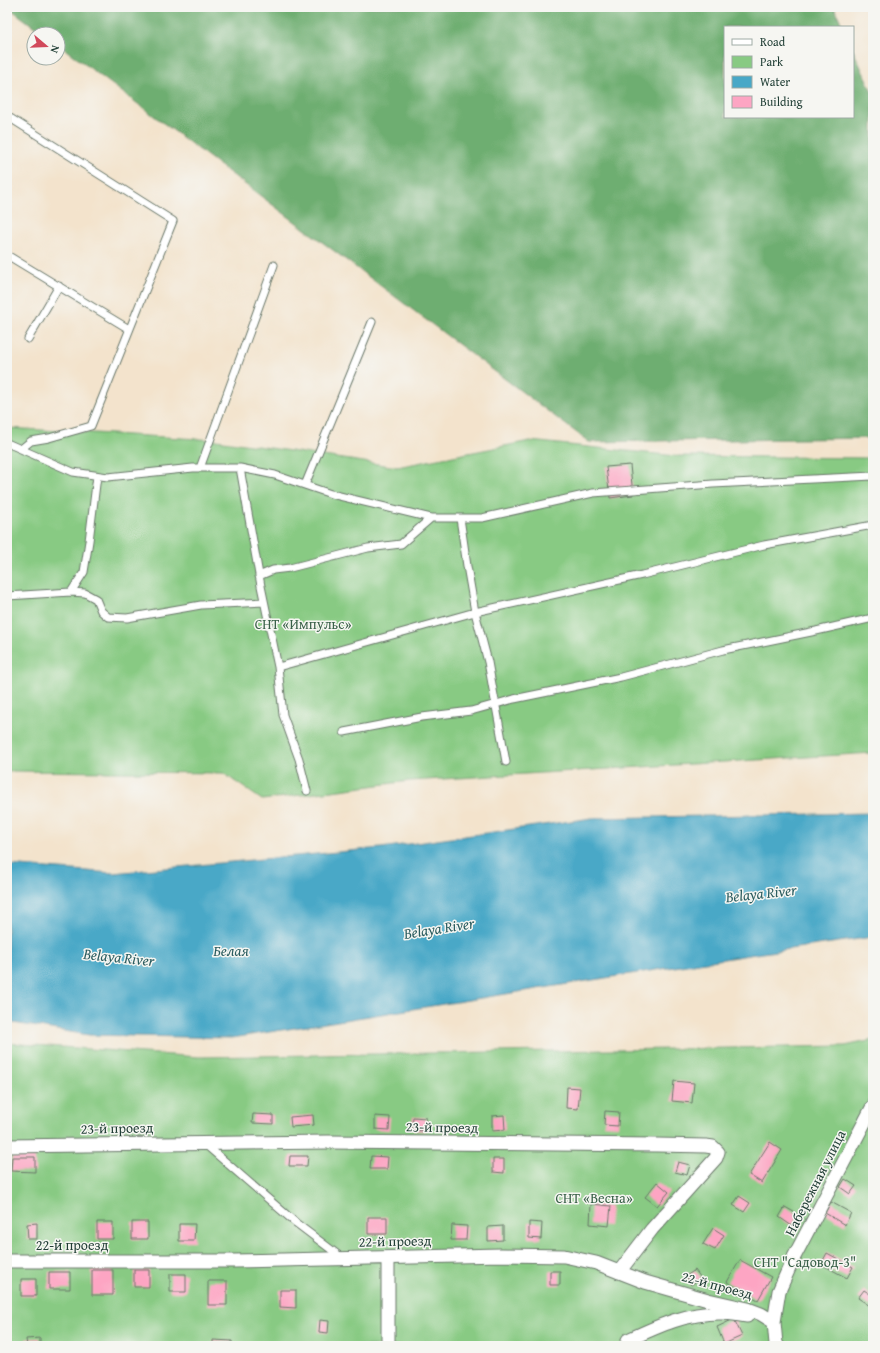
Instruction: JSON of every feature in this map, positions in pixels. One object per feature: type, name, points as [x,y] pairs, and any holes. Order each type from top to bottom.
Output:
[{"type":"street","name":"Набережная улица","points":[[778,1346],[776,1344],[774,1322],[780,1291],[794,1257],[873,1106]]},
{"type":"street","name":"23-й проезд","points":[[7,1146],[328,1142],[664,1145],[713,1147],[718,1152],[716,1158],[652,1228],[619,1272]]},
{"type":"street","name":"22-й проезд","points":[[7,1261],[235,1261],[501,1255],[564,1256],[596,1264],[645,1282],[708,1300],[748,1309],[761,1314],[774,1322]]},
{"type":"street","points":[[388,1258],[388,1346]]},
{"type":"street","points":[[628,1340],[658,1326],[681,1318],[703,1315],[722,1313],[748,1316],[774,1322]]},
{"type":"lane","points":[[7,116],[173,221],[90,426],[49,438],[31,441],[21,449]]},
{"type":"lane","points":[[7,255],[130,329]]},
{"type":"lane","points":[[200,468],[274,265]]},
{"type":"lane","points":[[28,339],[59,286]]},
{"type":"lane","points":[[306,485],[372,322]]},
{"type":"lane","points":[[7,443],[73,472],[108,477],[200,468],[240,468],[275,475],[331,494],[373,505],[431,518],[482,518],[593,493],[713,484],[873,476]]},
{"type":"lane","points":[[240,468],[259,576],[278,667],[283,715],[299,759],[307,791]]},
{"type":"lane","points":[[71,592],[84,572],[97,476]]},
{"type":"lane","points":[[259,576],[273,570],[290,568],[368,548],[400,544],[431,518]]},
{"type":"lane","points":[[460,518],[467,566],[488,662],[506,762]]},
{"type":"lane","points":[[278,667],[476,612],[642,575],[764,545],[873,525]]},
{"type":"lane","points":[[7,596],[71,592],[84,593],[96,599],[101,611],[108,617],[127,618],[201,606],[264,602]]},
{"type":"lane","points":[[344,732],[422,717],[470,711],[495,704],[621,677],[723,650],[873,618]]},
{"type":"lane","points":[[204,1143],[296,1223],[343,1259]]},
{"type":"green space","points":[[8,7],[834,7],[843,26],[724,26],[724,118],[854,118],[854,52],[873,94],[873,438],[589,442],[66,50],[66,26],[33,26]]},
{"type":"green space","name":"СНТ «Импульс»","points":[[7,428],[217,440],[397,467],[530,441],[676,456],[873,458],[873,753],[409,781],[262,800],[223,773],[7,771]]},
{"type":"green space","name":"СНТ «Весна»","points":[[873,1040],[873,1346],[7,1346],[7,1043],[199,1057],[845,1046]]},
{"type":"water","name":"Белая","points":[[873,813],[873,937],[755,954],[232,1038],[89,1035],[7,1022],[7,865],[113,873],[381,848],[592,818]]},
{"type":"building","points":[[630,465],[633,495],[610,498],[606,467]]},
{"type":"building","points":[[674,1081],[694,1083],[692,1103],[672,1101]]},
{"type":"building","points":[[567,1087],[580,1088],[578,1109],[566,1108]]},
{"type":"building","points":[[605,1111],[619,1112],[618,1126],[604,1125]]},
{"type":"building","points":[[253,1114],[273,1115],[273,1124],[252,1123]]},
{"type":"building","points":[[313,1115],[314,1125],[291,1127],[290,1117]]},
{"type":"building","points":[[504,1115],[505,1130],[492,1131],[492,1116]]},
{"type":"building","points":[[375,1116],[390,1117],[389,1130],[375,1129]]},
{"type":"building","points":[[413,1117],[426,1118],[425,1131],[412,1130]]},
{"type":"building","points":[[770,1142],[782,1150],[762,1183],[749,1175]]},
{"type":"building","points":[[290,1156],[308,1156],[307,1166],[289,1166]]},
{"type":"building","points":[[371,1156],[388,1157],[387,1169],[370,1169]]},
{"type":"building","points":[[12,1157],[35,1157],[35,1172],[11,1171]]},
{"type":"building","points":[[493,1159],[504,1159],[504,1173],[493,1172]]},
{"type":"building","points":[[678,1162],[690,1165],[687,1175],[675,1172]]},
{"type":"building","points":[[845,1179],[856,1186],[850,1194],[840,1187]]},
{"type":"building","points":[[657,1182],[669,1192],[657,1206],[645,1197]]},
{"type":"building","points":[[739,1196],[750,1203],[744,1212],[733,1205]]},
{"type":"building","points":[[831,1202],[851,1213],[845,1225],[825,1213]]},
{"type":"building","points":[[591,1204],[611,1206],[609,1226],[590,1224]]},
{"type":"building","points":[[785,1207],[799,1215],[792,1226],[779,1217]]},
{"type":"building","points":[[368,1217],[387,1217],[387,1234],[368,1234]]},
{"type":"building","points":[[97,1222],[113,1222],[113,1239],[97,1239]]},
{"type":"building","points":[[132,1222],[148,1222],[148,1239],[132,1239]]},
{"type":"building","points":[[529,1222],[542,1223],[541,1239],[529,1238]]},
{"type":"building","points":[[37,1223],[37,1239],[28,1239],[27,1224]]},
{"type":"building","points":[[179,1224],[195,1224],[194,1241],[179,1241]]},
{"type":"building","points":[[452,1225],[467,1226],[466,1240],[451,1240]]},
{"type":"building","points":[[503,1226],[503,1240],[488,1241],[488,1227]]},
{"type":"building","points":[[713,1228],[724,1235],[715,1250],[703,1244]]},
{"type":"building","points":[[827,1253],[853,1267],[847,1278],[821,1264]]},
{"type":"building","points":[[740,1260],[771,1277],[758,1300],[727,1282]]},
{"type":"building","points":[[92,1270],[113,1270],[113,1295],[92,1295]]},
{"type":"building","points":[[134,1270],[149,1270],[149,1287],[134,1287]]},
{"type":"building","points":[[695,1270],[701,1278],[691,1285],[686,1276]]},
{"type":"building","points":[[550,1271],[560,1271],[560,1285],[550,1285]]},
{"type":"building","points":[[49,1272],[70,1272],[70,1289],[49,1289]]},
{"type":"building","points":[[170,1274],[186,1274],[186,1292],[170,1292]]},
{"type":"building","points":[[21,1279],[36,1279],[36,1296],[21,1296]]},
{"type":"building","points":[[208,1281],[227,1281],[227,1305],[208,1305]]},
{"type":"building","points":[[280,1290],[296,1290],[296,1308],[280,1307]]},
{"type":"building","points":[[864,1290],[873,1296],[873,1302],[870,1306],[858,1298]]},
{"type":"building","points":[[734,1319],[742,1336],[724,1344],[717,1327]]},
{"type":"building","points":[[320,1320],[329,1321],[328,1333],[319,1332]]},
{"type":"building","points":[[40,1338],[40,1346],[27,1346],[26,1339]]},
{"type":"building","points":[[213,1340],[232,1341],[232,1346],[213,1346]]},
{"type":"water label","name":"Belaya River","points":[[761,893]]},
{"type":"water label","name":"Belaya River","points":[[439,928]]},
{"type":"water label","name":"Belaya River","points":[[119,957]]},
{"type":"park label","name":"СНТ \"Садовод-3\"","points":[[805,1262]]}]
